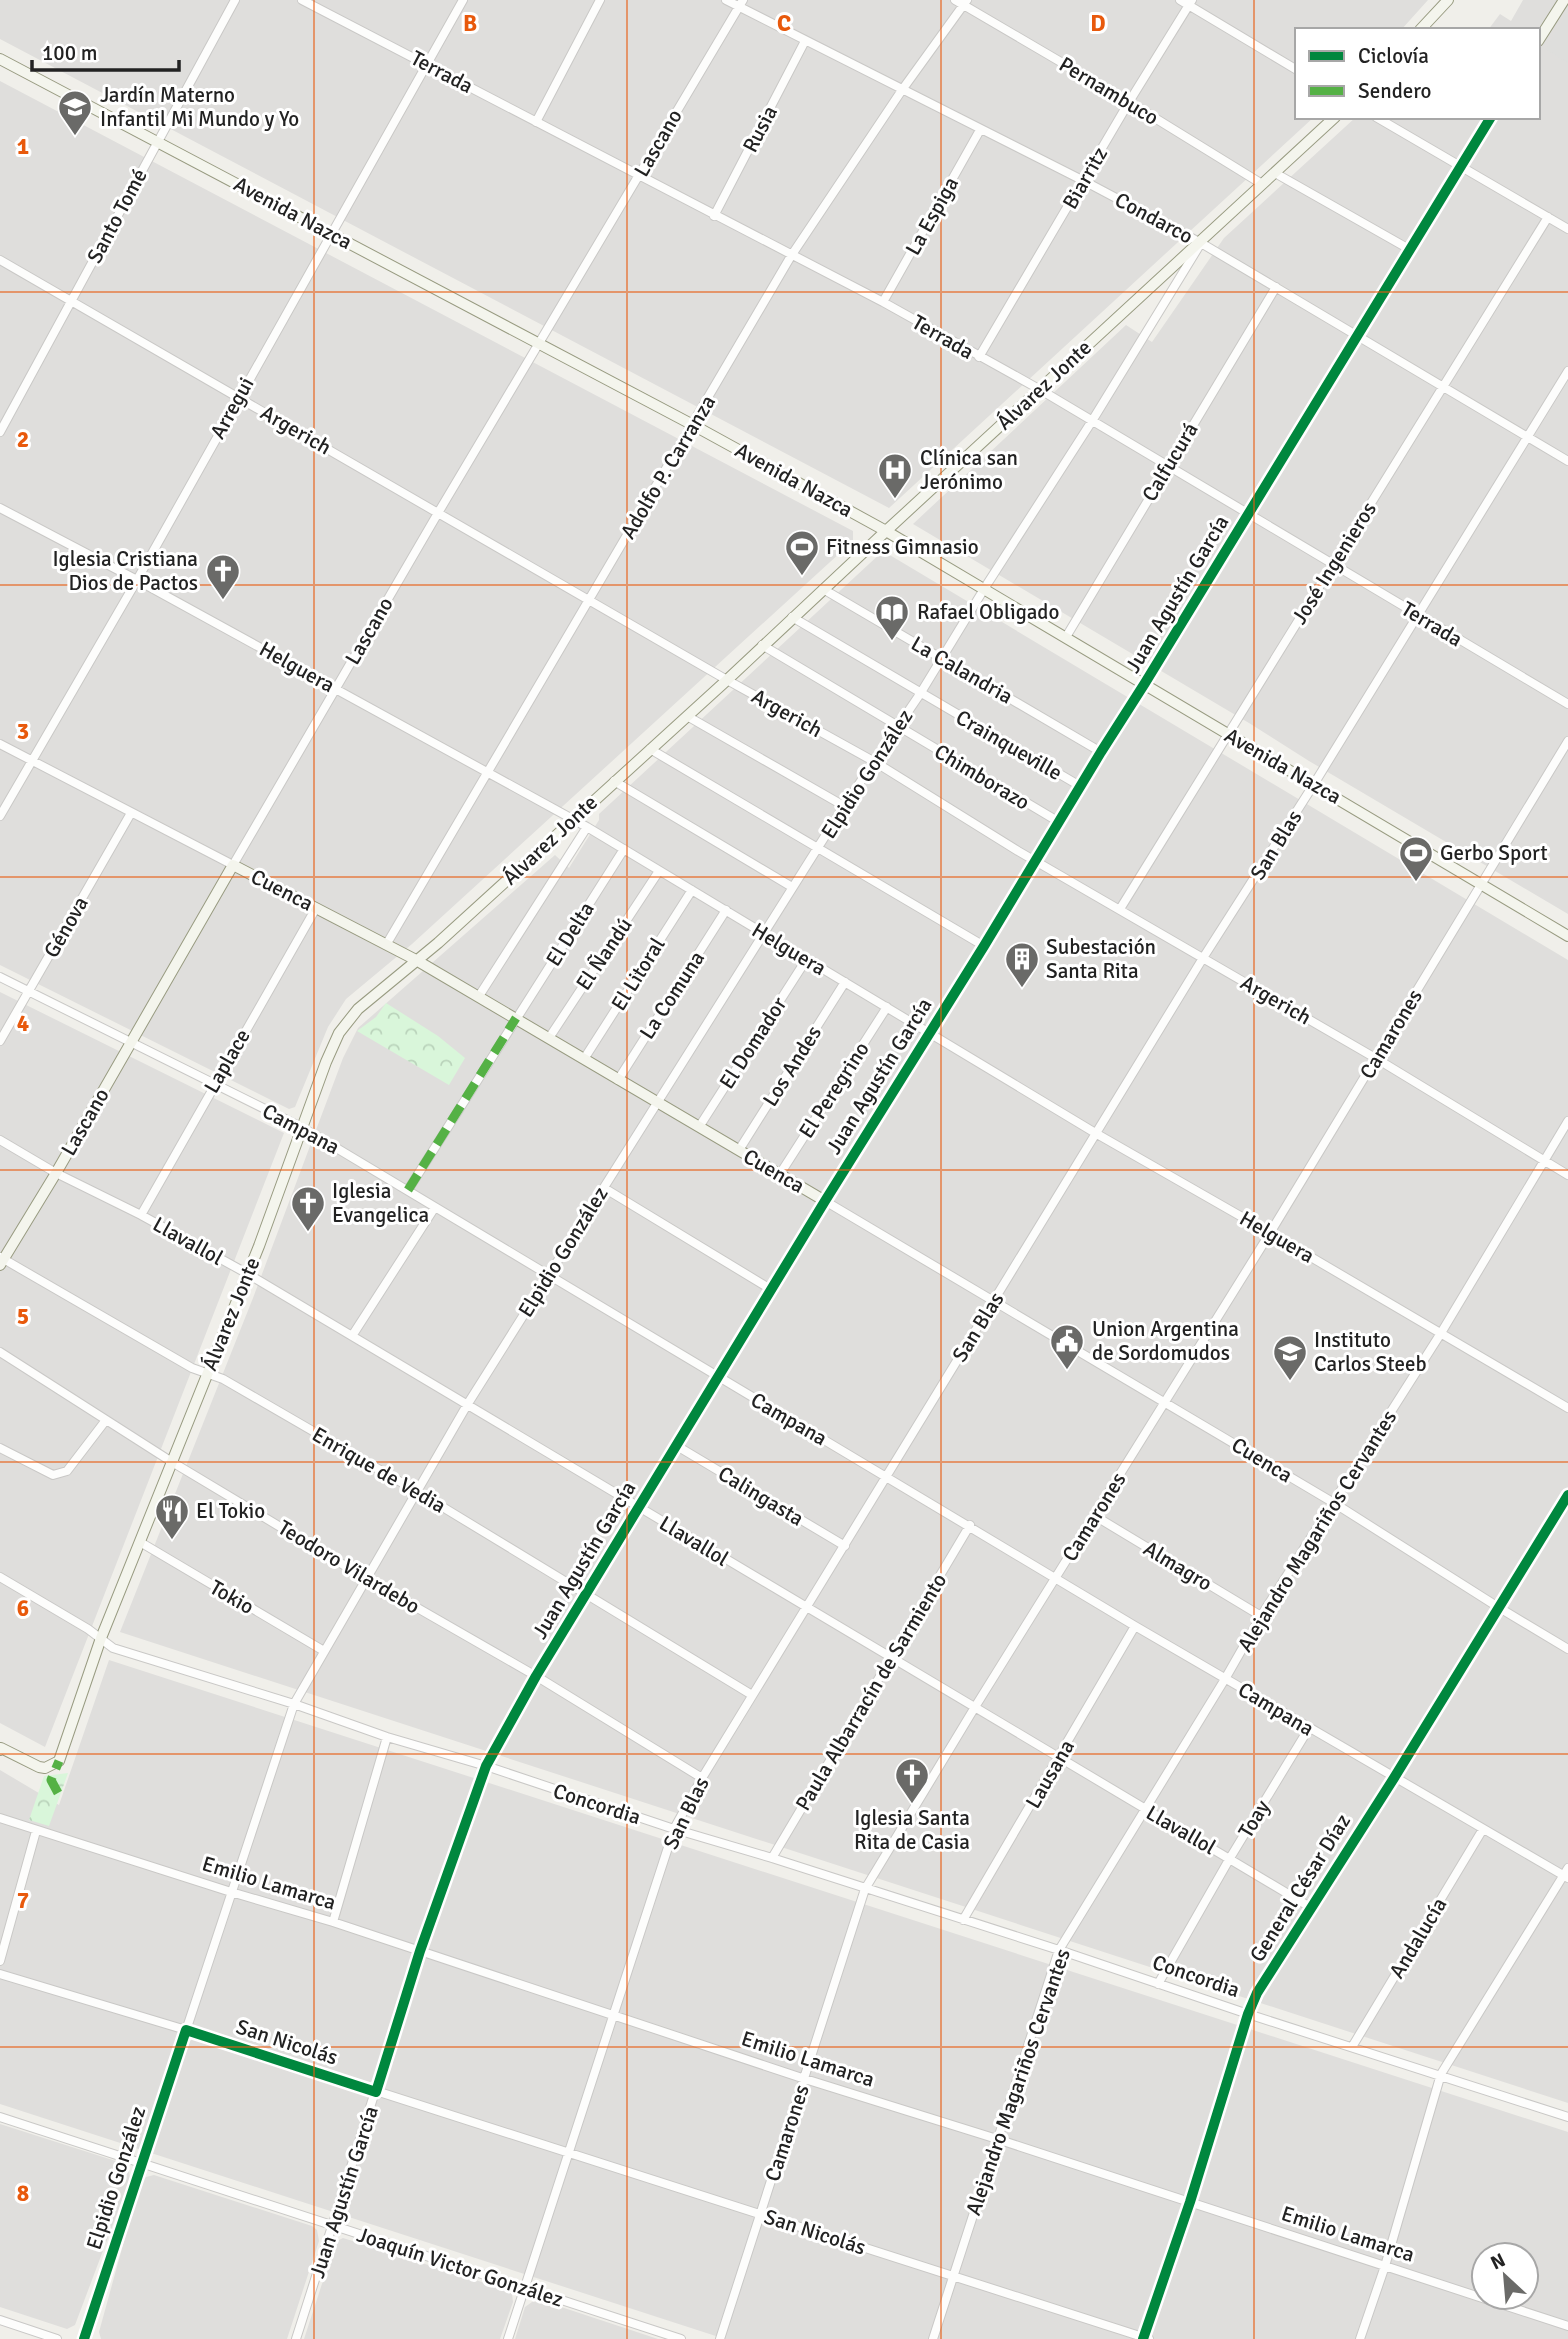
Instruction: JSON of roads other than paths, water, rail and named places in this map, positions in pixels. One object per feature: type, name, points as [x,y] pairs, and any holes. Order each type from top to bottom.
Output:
[{"type":"street","name":"Santo Tomé","points":[[0,432],[235,0]]},
{"type":"street","name":"Terrada","points":[[302,0],[883,303],[1039,389],[1568,704]]},
{"type":"street","name":"Arregui","points":[[0,816],[463,0]]},
{"type":"street","points":[[536,122],[600,0]]},
{"type":"street","name":"Condarco","points":[[726,0],[740,3],[805,41],[1084,180],[1201,243],[1568,461]]},
{"type":"street","name":"Pernambuco","points":[[955,0],[965,3],[1262,184]]},
{"type":"street","points":[[1180,0],[1190,3],[1295,69]]},
{"type":"street","points":[[1422,28],[1448,0]]},
{"type":"street","points":[[1540,38],[1564,0]]},
{"type":"street","name":"Lascano","points":[[1,1260],[56,1173],[335,688],[740,3]]},
{"type":"street","name":"Adolfo P. Carranza","points":[[386,945],[791,256],[902,90],[965,3]]},
{"type":"street","name":"Biarritz","points":[[979,357],[1190,3]]},
{"type":"street","name":"Rusia","points":[[714,216],[805,41]]},
{"type":"street","name":"Avenida Nazca","points":[[0,59],[692,425],[886,531],[1568,936]]},
{"type":"street","name":"Álvarez Jonte","points":[[0,1748],[39,1768],[59,1761],[101,1638],[248,1274],[326,1062],[345,1024],[358,1009],[438,943],[727,680],[1333,119]]},
{"type":"street","points":[[1379,119],[1568,229]]},
{"type":"street","name":"Juan Agustín García","points":[[296,2339],[420,1951],[486,1766],[536,1676],[825,1201],[1490,119]]},
{"type":"street","name":"La Espiga","points":[[883,303],[980,130]]},
{"type":"street","points":[[1275,173],[1409,250]]},
{"type":"street","name":"José Ingenieros","points":[[1119,909],[1548,217]]},
{"type":"street","name":"Elpidio González","points":[[84,2339],[294,1704],[467,1405],[765,934],[792,887],[920,694],[1201,243]]},
{"type":"street","name":"Argerich","points":[[0,260],[727,680],[875,762],[1035,860],[1377,1059],[1568,1175]]},
{"type":"street","name":"Calfucurá","points":[[1066,637],[1276,287]]},
{"type":"street","name":"San Blas","points":[[508,2339],[674,1829],[752,1695],[1203,958],[1314,784],[1568,371]]},
{"type":"street","name":"Helguera","points":[[0,508],[587,827],[1097,1134],[1568,1408]]},
{"type":"street","name":"La Calandria","points":[[823,589],[1101,752]]},
{"type":"street","name":"Crainqueville","points":[[792,618],[1080,786]]},
{"type":"street","name":"Chimborazo","points":[[762,645],[1059,822]]},
{"type":"street","points":[[687,716],[844,806]]},
{"type":"street","name":"Camarones","points":[[720,2339],[865,1889],[1377,1059],[1568,741]]},
{"type":"street","name":"Cuenca","points":[[0,744],[416,960],[479,996],[1334,1503],[1568,1649]]},
{"type":"street","points":[[650,749],[984,946]]},
{"type":"street","points":[[614,781],[792,887]]},
{"type":"street","name":"Génova","points":[[0,1041],[131,813]]},
{"type":"street","points":[[479,996],[587,827]]},
{"type":"street","name":"El Delta","points":[[408,1191],[624,849]]},
{"type":"street","name":"El Ñandú","points":[[549,1038],[659,871]]},
{"type":"street","name":"El Litoral","points":[[584,1059],[692,890]]},
{"type":"street","name":"Laplace","points":[[141,1215],[316,908]]},
{"type":"street","name":"La Comuna","points":[[618,1080],[726,910]]},
{"type":"street","name":"El Domador","points":[[699,1126],[806,960]]},
{"type":"street","name":"Campana","points":[[0,977],[303,1128],[1135,1626],[1394,1778],[1566,1874]]},
{"type":"street","name":"Los Andes","points":[[739,1150],[845,982]]},
{"type":"street","name":"El Peregrino","points":[[780,1174],[887,1007]]},
{"type":"street","name":"Alejandro Magariños Cervantes","points":[[933,2339],[1059,1950],[1226,1679],[1261,1616],[1441,1333],[1568,1121]]},
{"type":"street","name":"Llavallol","points":[[0,1140],[56,1173],[141,1215],[248,1274],[1310,1907]]},
{"type":"street","points":[[604,1188],[772,1290]]},
{"type":"street","points":[[352,1336],[435,1207]]},
{"type":"street","name":"Enrique de Vedia","points":[[1,1260],[192,1368],[223,1379],[418,1492],[752,1695]]},
{"type":"street","name":"Teodoro Vilardebo","points":[[0,1352],[172,1462],[536,1676],[702,1778]]},
{"type":"street","points":[[0,1448],[53,1475],[67,1471],[106,1420]]},
{"type":"street","name":"Calingasta","points":[[677,1446],[845,1546]]},
{"type":"street","name":"General César Díaz","points":[[1145,2338],[1257,1993],[1394,1778],[1568,1495]]},
{"type":"street","name":"Almagro","points":[[1095,1516],[1261,1616]]},
{"type":"street","name":"Paula Albarracín de Sarmiento","points":[[772,1858],[970,1525]]},
{"type":"street","name":"Tokio","points":[[139,1542],[324,1651]]},
{"type":"street","name":"Concordia","points":[[0,1577],[113,1648],[1059,1950],[1568,2117]]},
{"type":"street","name":"Lausana","points":[[963,1920],[1135,1626]]},
{"type":"street","name":"Toay","points":[[1158,1984],[1309,1728]]},
{"type":"street","points":[[333,1922],[387,1737]]},
{"type":"street","name":"Emilio Lamarca","points":[[0,1818],[333,1922],[805,2079],[1568,2326]]},
{"type":"street","name":"Andalucía","points":[[1352,2047],[1483,1829]]},
{"type":"street","points":[[0,1961],[36,1830]]},
{"type":"street","points":[[1360,2339],[1385,2266],[1441,2074],[1566,1874]]},
{"type":"street","name":"San Nicolás","points":[[0,1974],[186,2030],[1145,2338]]},
{"type":"street","name":"Joaquín Victor González","points":[[0,2117],[681,2339]]},
{"type":"street","points":[[0,2320],[57,2339]]},
{"type":"place","name":"Jardín Materno Infantil Mi Mundo y Yo","points":[[75,137]]},
{"type":"place","name":"Clínica san Jerónimo","points":[[895,500]]},
{"type":"place","name":"Fitness Gimnasio","points":[[802,577]]},
{"type":"place","name":"Iglesia Cristiana Dios de Pactos","points":[[223,601]]},
{"type":"place","name":"Rafael Obligado","points":[[892,642]]},
{"type":"place","name":"Gerbo Sport","points":[[1416,883]]},
{"type":"place","name":"Subestación Santa Rita","points":[[1022,989]]},
{"type":"place","name":"Iglesia Evangelica","points":[[308,1233]]},
{"type":"place","name":"Union Argentina de Sordomudos","points":[[1067,1371]]},
{"type":"place","name":"Instituto Carlos Steeb","points":[[1290,1382]]},
{"type":"place","name":"El Tokio","points":[[172,1541]]},
{"type":"place","name":"Iglesia Santa Rita de Casia","points":[[912,1805]]}]
